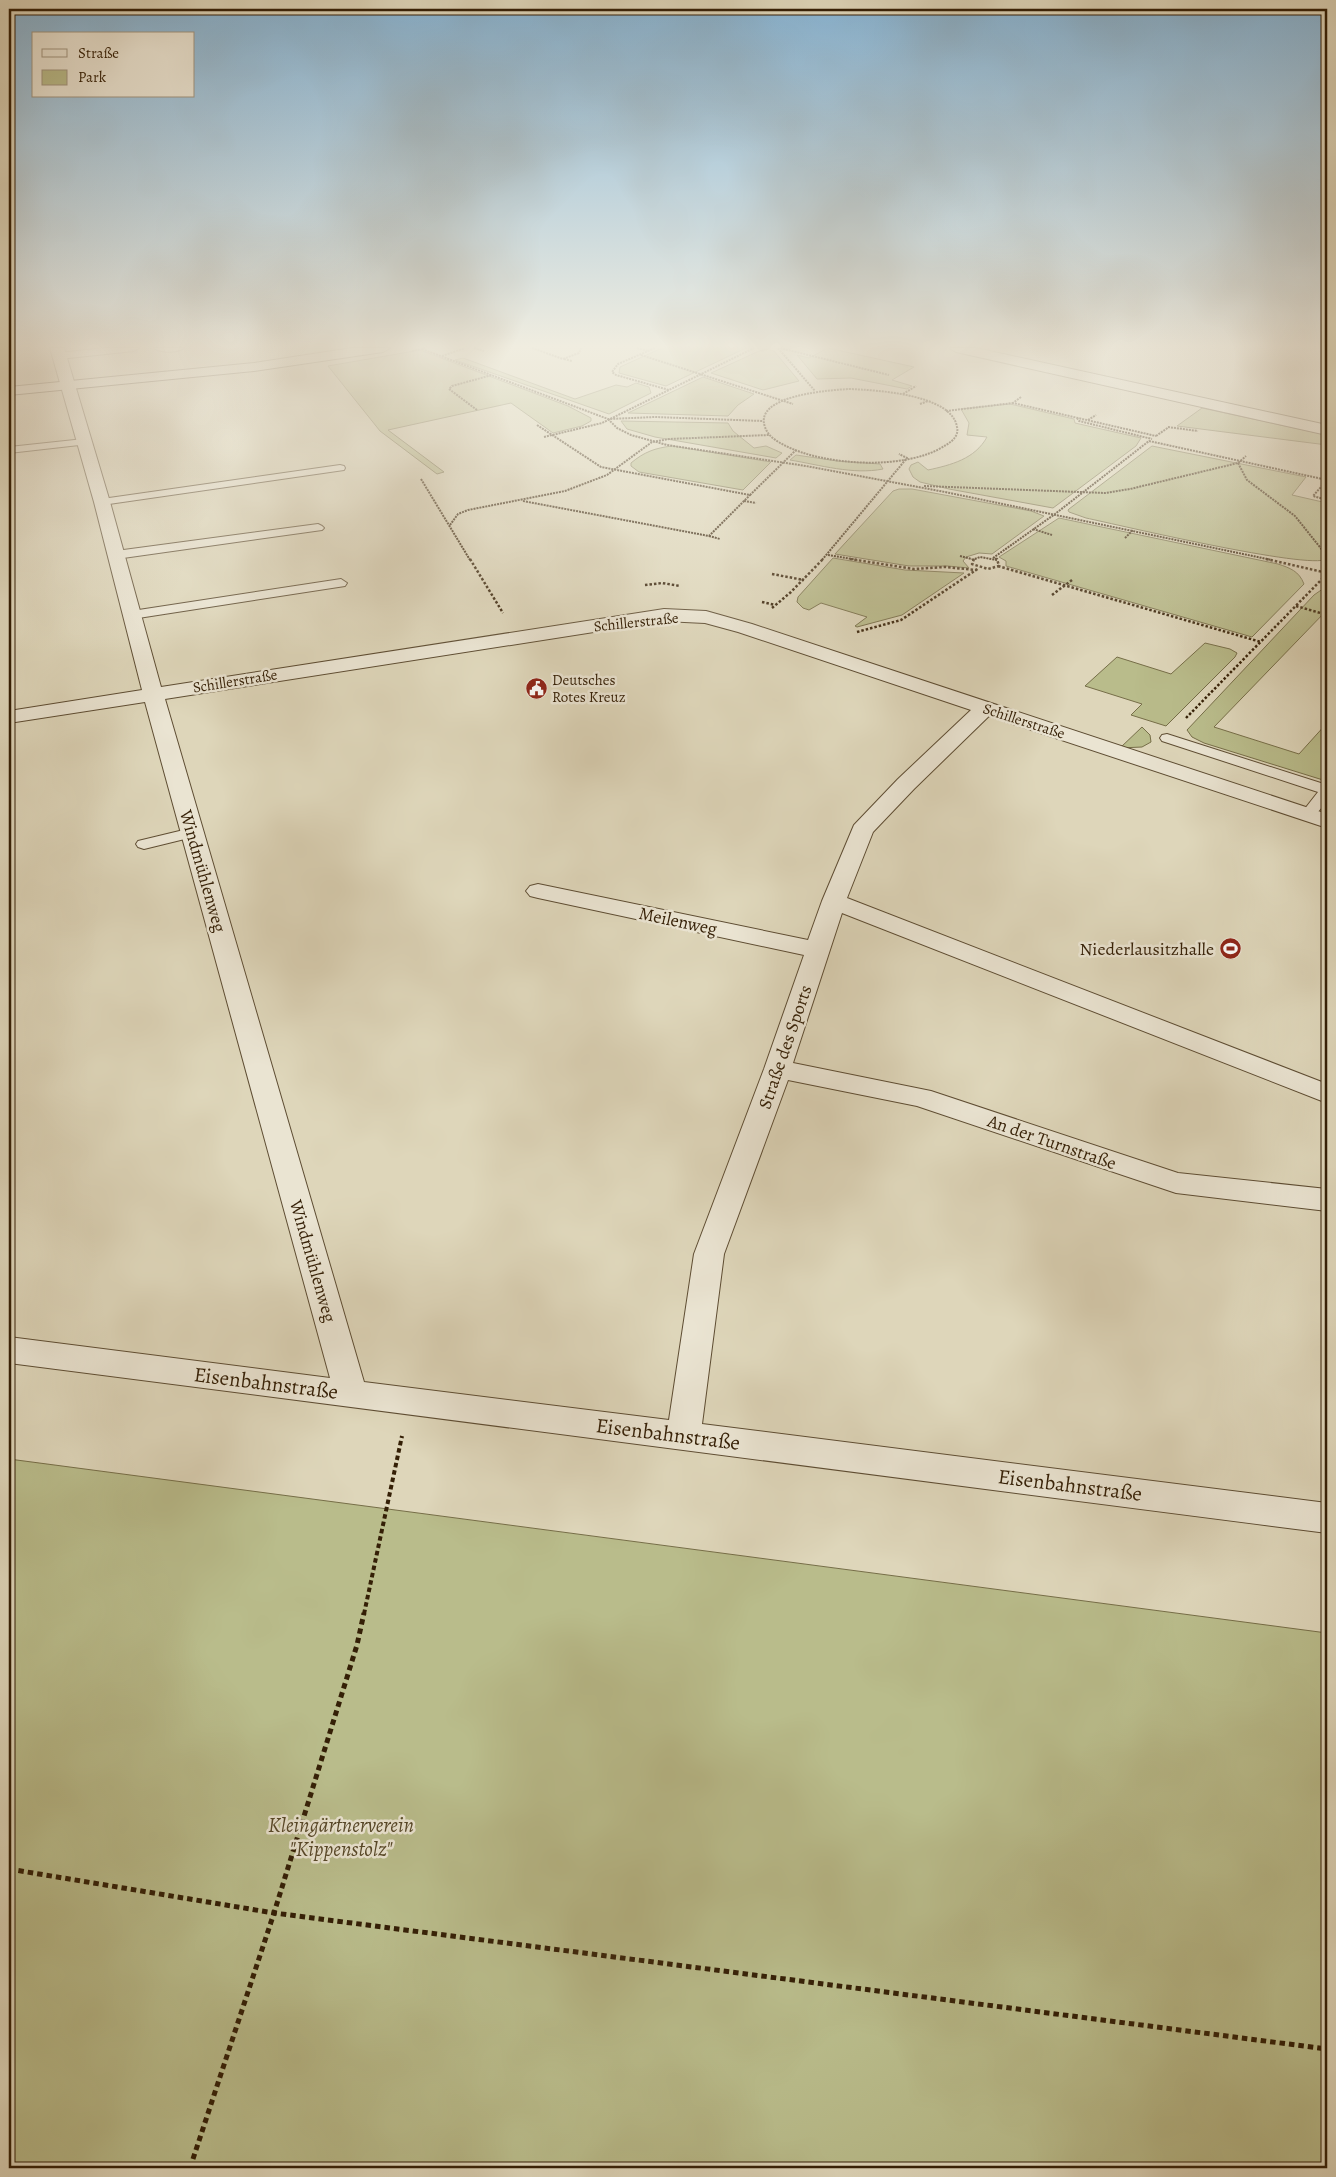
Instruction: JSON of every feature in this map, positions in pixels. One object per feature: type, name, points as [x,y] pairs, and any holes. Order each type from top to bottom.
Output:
[{"type":"street","name":"Windmühlenweg","points":[[86,450],[153,694],[351,1394]]},
{"type":"street","name":"Schillerstraße","points":[[9,717],[664,615],[706,617],[745,628],[1327,821]]},
{"type":"street","name":"Straße des Sports","points":[[684,1436],[710,1254],[778,1069],[834,901],[862,830],[906,784],[985,708]]},
{"type":"street","name":"Meilenweg","points":[[538,891],[818,950]]},
{"type":"street","points":[[834,901],[1327,1094]]},
{"type":"street","name":"An der Turnstraße","points":[[778,1069],[921,1098],[1176,1183],[1327,1200]]},
{"type":"street","name":"Eisenbahnstraße","points":[[9,1350],[1327,1518]]},
{"type":"lane","points":[[102,502],[340,468]]},
{"type":"lane","points":[[116,555],[318,528]]},
{"type":"lane","points":[[132,615],[341,583]]},
{"type":"lane","points":[[1167,738],[1327,791],[1308,815]]},
{"type":"lane","points":[[144,844],[192,833]]},
{"type":"path","points":[[573,450],[601,467],[615,471],[750,495]]},
{"type":"path","points":[[450,524],[458,514],[468,510],[566,491],[615,471],[642,450]]},
{"type":"path","points":[[702,450],[783,462],[914,486],[1133,530],[1327,573]]},
{"type":"path","points":[[709,536],[796,450],[818,456],[854,461],[907,458],[938,450]]},
{"type":"path","points":[[992,558],[1055,514],[1138,450]]},
{"type":"path","points":[[1186,450],[1327,480],[1313,496],[1327,500]]},
{"type":"path","points":[[900,454],[907,458]]},
{"type":"path","points":[[914,486],[1080,494],[1105,493],[1130,489],[1240,462],[1246,456]]},
{"type":"path","points":[[745,628],[804,580],[828,555],[886,481],[907,458]]},
{"type":"path","points":[[1240,462],[1246,480],[1295,516],[1327,556]]},
{"type":"path","points":[[421,478],[517,637]]},
{"type":"path","points":[[520,500],[709,536],[720,540]]},
{"type":"path","points":[[744,501],[756,503]]},
{"type":"path","points":[[583,518],[588,514]]},
{"type":"path","points":[[1032,529],[1052,535]]},
{"type":"path","points":[[1125,538],[1133,530]]},
{"type":"path","points":[[828,555],[914,569],[945,567],[976,570]]},
{"type":"path","points":[[960,556],[972,559],[980,557],[992,558],[999,562],[998,566]]},
{"type":"path","points":[[972,559],[972,564],[979,568],[988,569],[998,566],[1261,642]]},
{"type":"path","points":[[857,632],[901,620],[979,568]]},
{"type":"path","points":[[1167,738],[1327,573]]},
{"type":"path","points":[[772,574],[804,580]]},
{"type":"path","points":[[1052,596],[1072,580]]},
{"type":"path","points":[[1296,606],[1324,614]]},
{"type":"path","points":[[190,2168],[274,1913],[357,1645],[409,1401]]},
{"type":"path","points":[[9,1869],[274,1913],[1327,2049]]},
{"type":"green space","points":[[405,450],[414,450],[444,472],[437,474]]},
{"type":"green space","points":[[654,450],[694,450],[771,462],[743,490],[639,472],[631,466],[631,463]]},
{"type":"green space","points":[[728,450],[774,450],[782,453],[776,458]]},
{"type":"green space","points":[[1131,450],[1053,508],[920,482],[913,477],[909,469],[911,465],[918,462],[928,470],[945,466],[962,460],[976,451]]},
{"type":"green space","points":[[1147,450],[1170,450],[1306,477],[1292,495],[1327,503],[1327,559],[1313,561],[1252,553],[1086,518],[1069,512],[1069,509]]},
{"type":"green space","points":[[796,455],[837,461],[880,464],[883,469],[872,471],[848,470],[790,460]]},
{"type":"green space","points":[[912,489],[1031,511],[1044,516],[992,554],[979,553],[966,557],[963,561],[969,568],[909,566],[835,554],[893,491]]},
{"type":"green space","points":[[1059,518],[1278,564],[1297,573],[1304,584],[1252,637],[1006,566],[1006,561],[999,557]]},
{"type":"green space","points":[[833,558],[905,570],[964,573],[902,615],[857,627],[855,626],[867,617],[821,603],[809,610],[803,608],[797,602],[798,597]]},
{"type":"green space","points":[[1327,586],[1327,610],[1214,727],[1299,754],[1327,723],[1327,775],[1323,780],[1204,743],[1192,737],[1187,730],[1314,595]]},
{"type":"green space","points":[[1205,643],[1230,649],[1237,653],[1166,726],[1131,715],[1142,704],[1085,686],[1117,657],[1171,674]]},
{"type":"green space","points":[[1142,727],[1150,735],[1151,742],[1142,747],[1120,748]]},
{"type":"green space","name":"Kleingärtnerverein \"Kippenstolz\"","points":[[9,1459],[1327,1633],[1327,2168],[9,2168]]},
{"type":"place","name":"Deutsches Rotes Kreuz","points":[[536,689]]},
{"type":"place","name":"Niederlausitzhalle","points":[[1230,949]]}]
